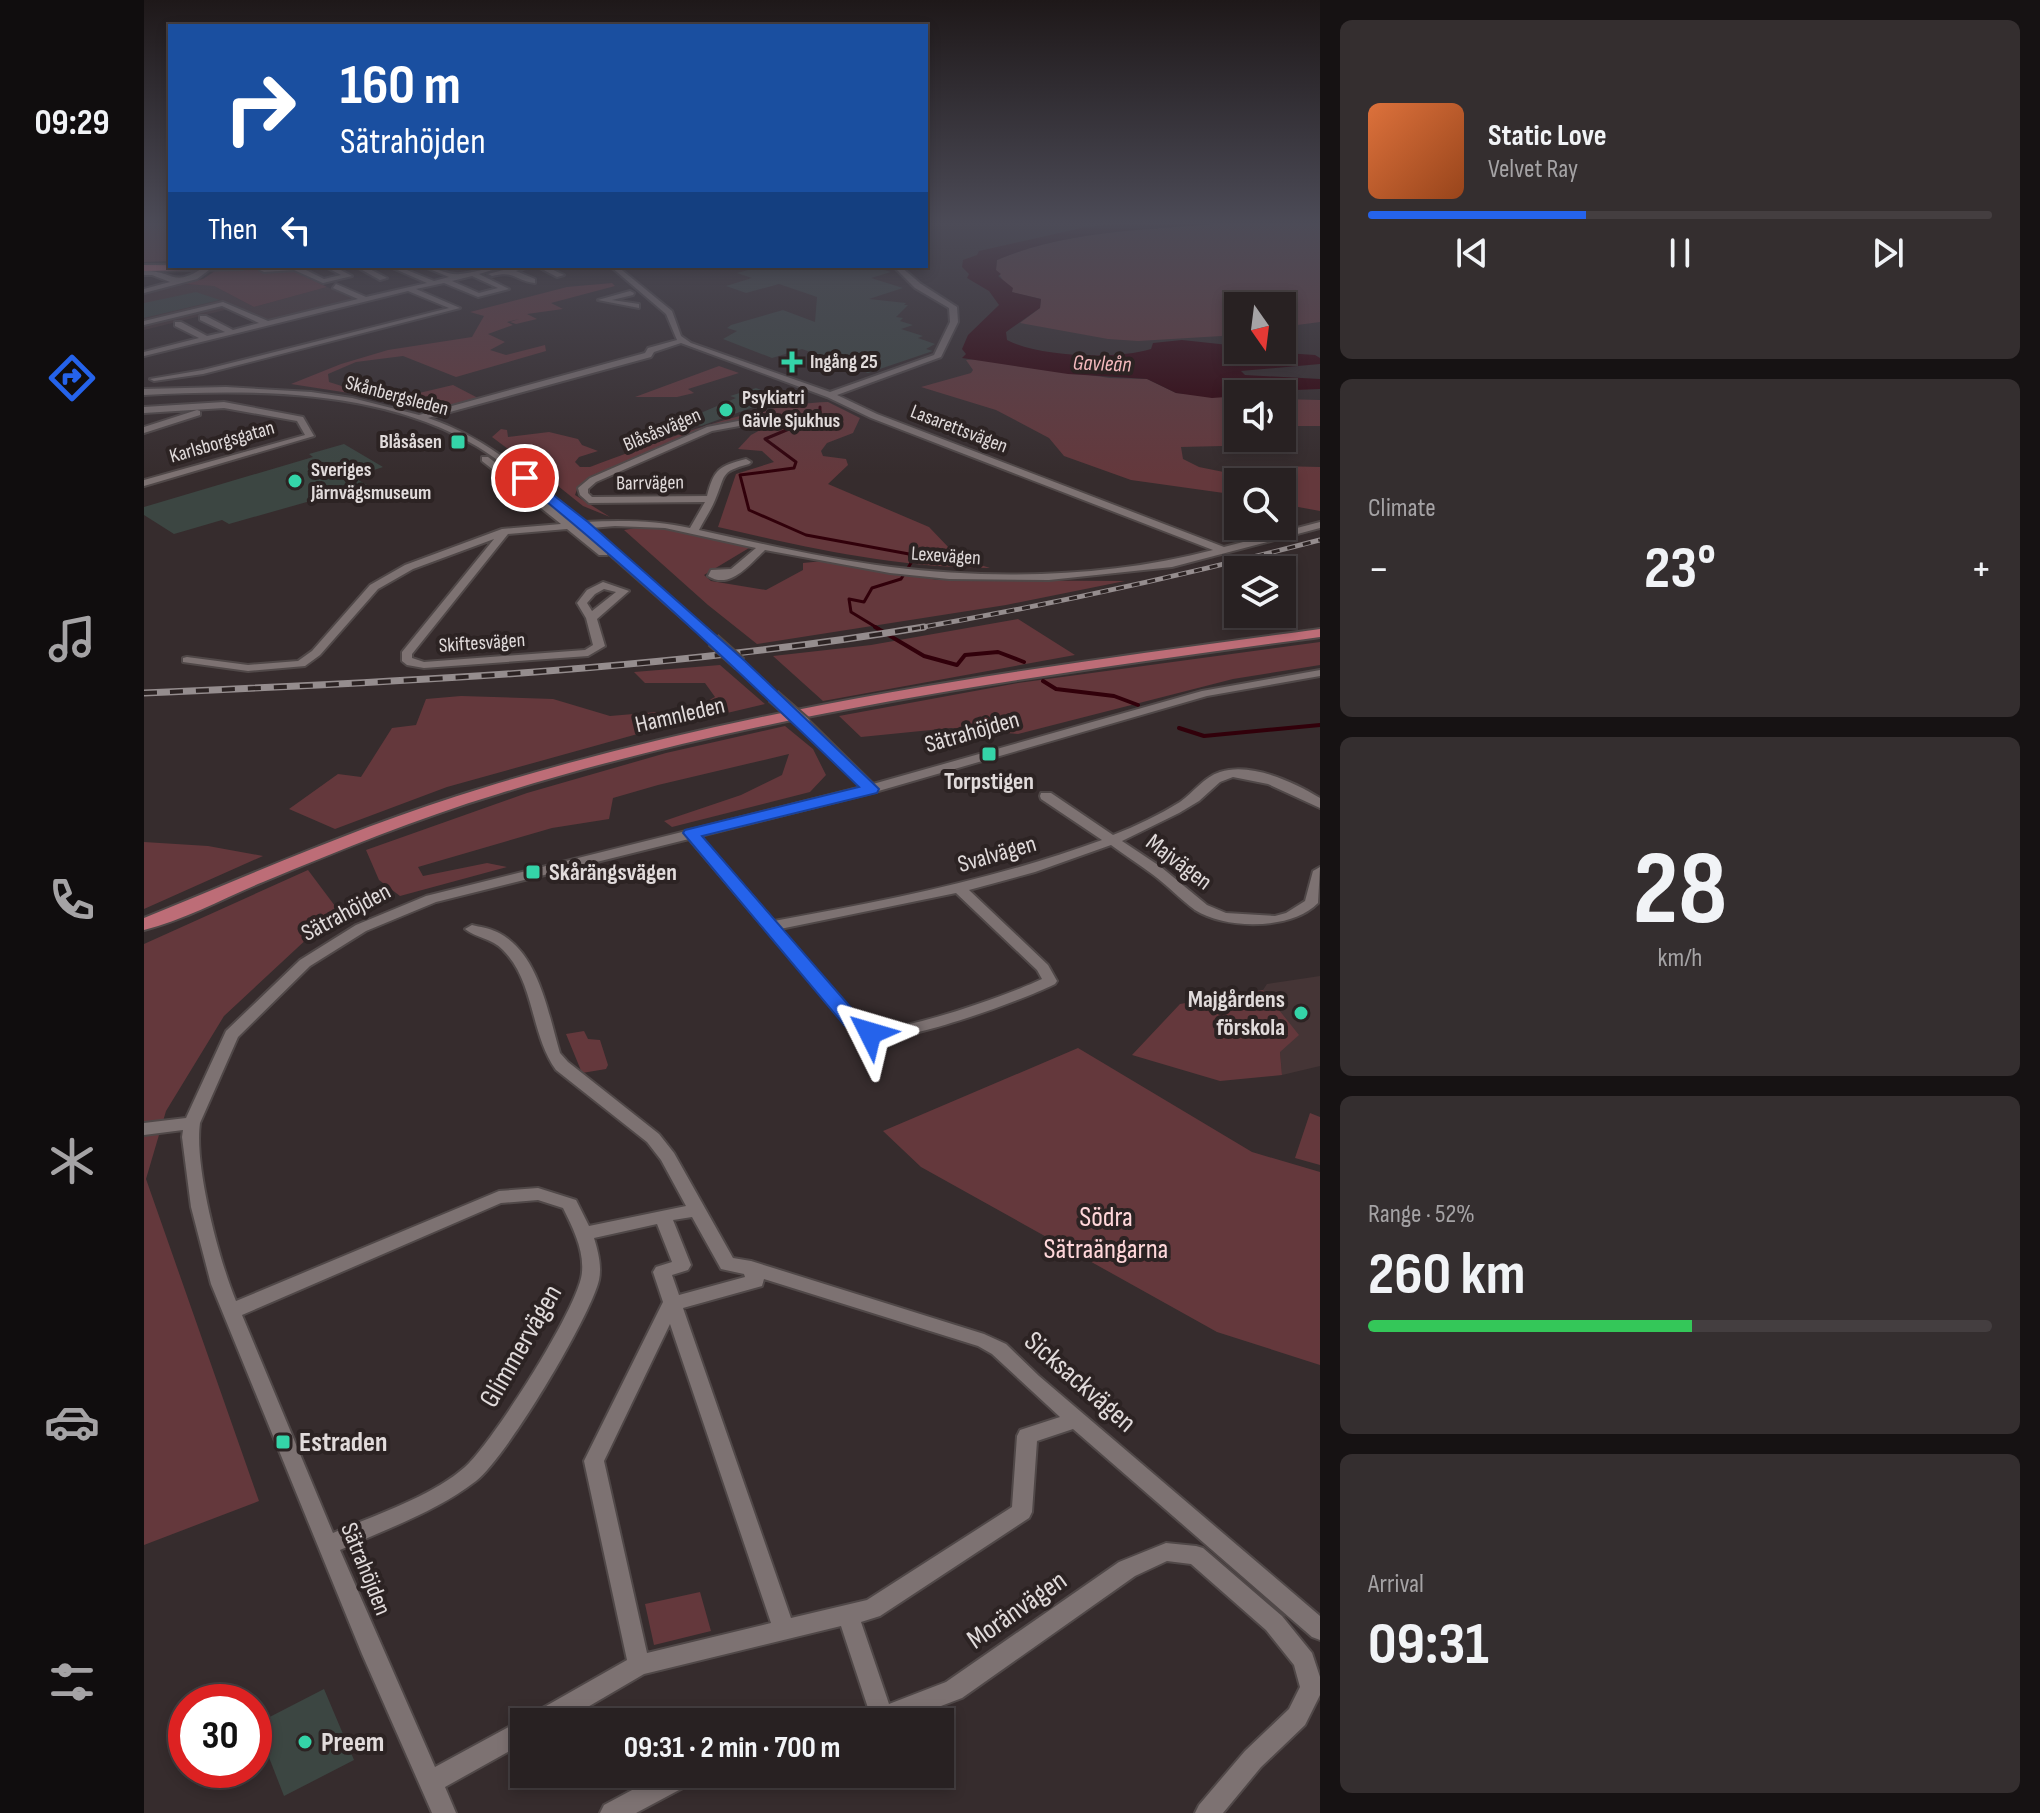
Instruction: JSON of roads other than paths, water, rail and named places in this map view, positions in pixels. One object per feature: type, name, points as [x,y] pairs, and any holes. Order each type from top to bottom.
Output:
[{"type":"main road","name":"Hamnleden","points":[[144,926],[371,832],[492,790],[629,751],[770,718],[927,689],[1320,633]]},
{"type":"street","points":[[144,323],[216,306]]},
{"type":"street","points":[[227,306],[267,324]]},
{"type":"street","points":[[144,354],[343,306]]},
{"type":"street","points":[[144,370],[154,379],[211,371],[456,308],[450,306]]},
{"type":"street","points":[[415,420],[648,355],[651,350],[681,341],[669,313],[660,306]]},
{"type":"street","points":[[830,395],[937,357],[954,322],[951,306]]},
{"type":"street","points":[[144,333],[237,310]]},
{"type":"street","points":[[203,318],[232,332]]},
{"type":"street","points":[[178,324],[206,339]]},
{"type":"street","name":"Lasarettsvägen","points":[[681,341],[830,395],[874,416],[1225,551]]},
{"type":"street","points":[[144,343],[159,350]]},
{"type":"street","points":[[146,395],[154,379]]},
{"type":"street","name":"Skånbergsleden","points":[[146,395],[229,394],[304,399],[415,420],[487,450],[584,525],[740,664],[871,789]]},
{"type":"street","points":[[144,410],[224,405]]},
{"type":"street","points":[[144,430],[224,405]]},
{"type":"street","name":"Karlsborgsgatan","points":[[144,483],[310,436],[300,419],[224,405]]},
{"type":"street","points":[[162,409],[177,418]]},
{"type":"street","name":"Blåsåsvägen","points":[[589,500],[583,488],[604,474],[710,429],[774,417]]},
{"type":"street","name":"Skånbergsleden","points":[[415,420],[475,452],[569,527],[637,575]]},
{"type":"street","points":[[694,530],[711,499],[717,476],[731,466],[746,462]]},
{"type":"street","name":"Barrvägen","points":[[589,500],[711,499]]},
{"type":"street","name":"Lexevägen","points":[[569,527],[636,523],[694,530],[763,547],[922,574],[1075,575],[1158,567],[1320,525]]},
{"type":"street","points":[[187,660],[248,668],[284,668],[301,664],[316,653],[374,587],[409,567],[505,531],[569,527]]},
{"type":"street","name":"Skiftesvägen","points":[[505,531],[406,654],[406,659],[424,665],[588,653],[599,646],[591,618]]},
{"type":"street","points":[[732,572],[763,547]]},
{"type":"street","name":"Sätrahöjden","points":[[444,1813],[276,1424],[220,1284],[200,1207],[190,1137],[192,1123],[231,1035],[305,963],[361,928],[431,899],[871,789],[1206,693],[1320,673]]},
{"type":"street","name":"Svalvägen","points":[[771,926],[959,888],[1112,840],[1163,818],[1195,798],[1218,777],[1242,774],[1288,787],[1320,804]]},
{"type":"street","name":"Majvägen","points":[[1046,796],[1156,870],[1202,908],[1224,917],[1275,920],[1291,916],[1311,903],[1320,871]]},
{"type":"street","points":[[691,833],[852,1022],[870,1033],[907,1030],[1024,994],[1050,981],[1043,968],[959,888]]},
{"type":"street","name":"Sicksackvägen","points":[[472,929],[499,936],[512,948],[523,965],[553,1054],[562,1066],[653,1138],[668,1157],[727,1264],[751,1268],[984,1341],[999,1349],[1320,1630]]},
{"type":"street","points":[[144,1129],[192,1123]]},
{"type":"street","name":"Glimmervägen","points":[[232,1311],[499,1197],[538,1194],[570,1204],[583,1234],[591,1279],[571,1321],[515,1417],[473,1473],[420,1503],[329,1545]]},
{"type":"street","points":[[583,1234],[697,1210]]},
{"type":"street","points":[[663,1216],[682,1265],[662,1272],[671,1304],[784,1630]]},
{"type":"street","points":[[639,1665],[594,1461],[671,1304],[756,1281],[751,1268]]},
{"type":"street","points":[[564,1708],[639,1665],[872,1609],[1022,1512],[1027,1436],[1078,1419]]},
{"type":"street","name":"Moränvägen","points":[[907,1708],[954,1690],[1127,1569],[1166,1552],[1196,1555],[1274,1623],[1304,1660],[1312,1688],[1297,1717],[1253,1759],[1207,1813]]},
{"type":"street","points":[[848,1615],[873,1708]]},
{"type":"street","points":[[429,1783],[510,1739]]},
{"type":"street","points":[[612,1813],[659,1788]]},
{"type":"water","name":"Gavleån","points":[[998,306],[1040,306],[1006,332],[1007,340],[1038,350],[1078,355],[1118,355],[1151,349],[1153,343],[1182,340],[1224,344],[1224,364],[1296,364],[1296,354],[1315,355],[1320,358],[1320,364],[1241,371],[1245,375],[1320,379],[1320,389],[1296,390],[1296,380],[1224,380],[1224,397],[1212,398],[1176,393],[1147,379],[1068,374],[962,358],[966,354],[962,349],[968,335]]},
{"type":"waterway","points":[[820,407],[820,416],[765,439],[796,462],[794,468],[740,475],[749,510],[806,535],[909,554],[911,563],[901,579],[872,588],[864,602],[849,599],[851,612],[879,629]]},
{"type":"waterway","points":[[875,627],[924,656],[957,665],[965,655],[998,652],[1024,662]]},
{"type":"waterway","points":[[1043,681],[1056,689],[1114,696],[1138,705]]},
{"type":"waterway","points":[[1179,728],[1204,736],[1320,725]]},
{"type":"railway","points":[[917,628],[1117,589],[1320,540]]},
{"type":"railway","points":[[917,628],[924,627]]},
{"type":"railway","points":[[144,693],[437,679],[632,664],[827,642],[917,628]]},
{"type":"railway","points":[[912,629],[917,628]]},
{"type":"place","name":"Ingång 25","points":[[792,362]]},
{"type":"place","name":"Psykiatri Gävle Sjukhus","points":[[726,410]]},
{"type":"place","name":"Blåsåsen","points":[[458,442]]},
{"type":"place","name":"Sveriges Järnvägsmuseum","points":[[295,481]]},
{"type":"place","name":"Torpstigen","points":[[989,754]]},
{"type":"place","name":"Skårängsvägen","points":[[533,872]]},
{"type":"place","name":"Majgårdens förskola","points":[[1301,1013]]},
{"type":"place","name":"Estraden","points":[[283,1442]]},
{"type":"place","name":"Preem","points":[[305,1742]]},
{"type":"park label","name":"Södra Sätraängarna","points":[[1106,1233]]}]
